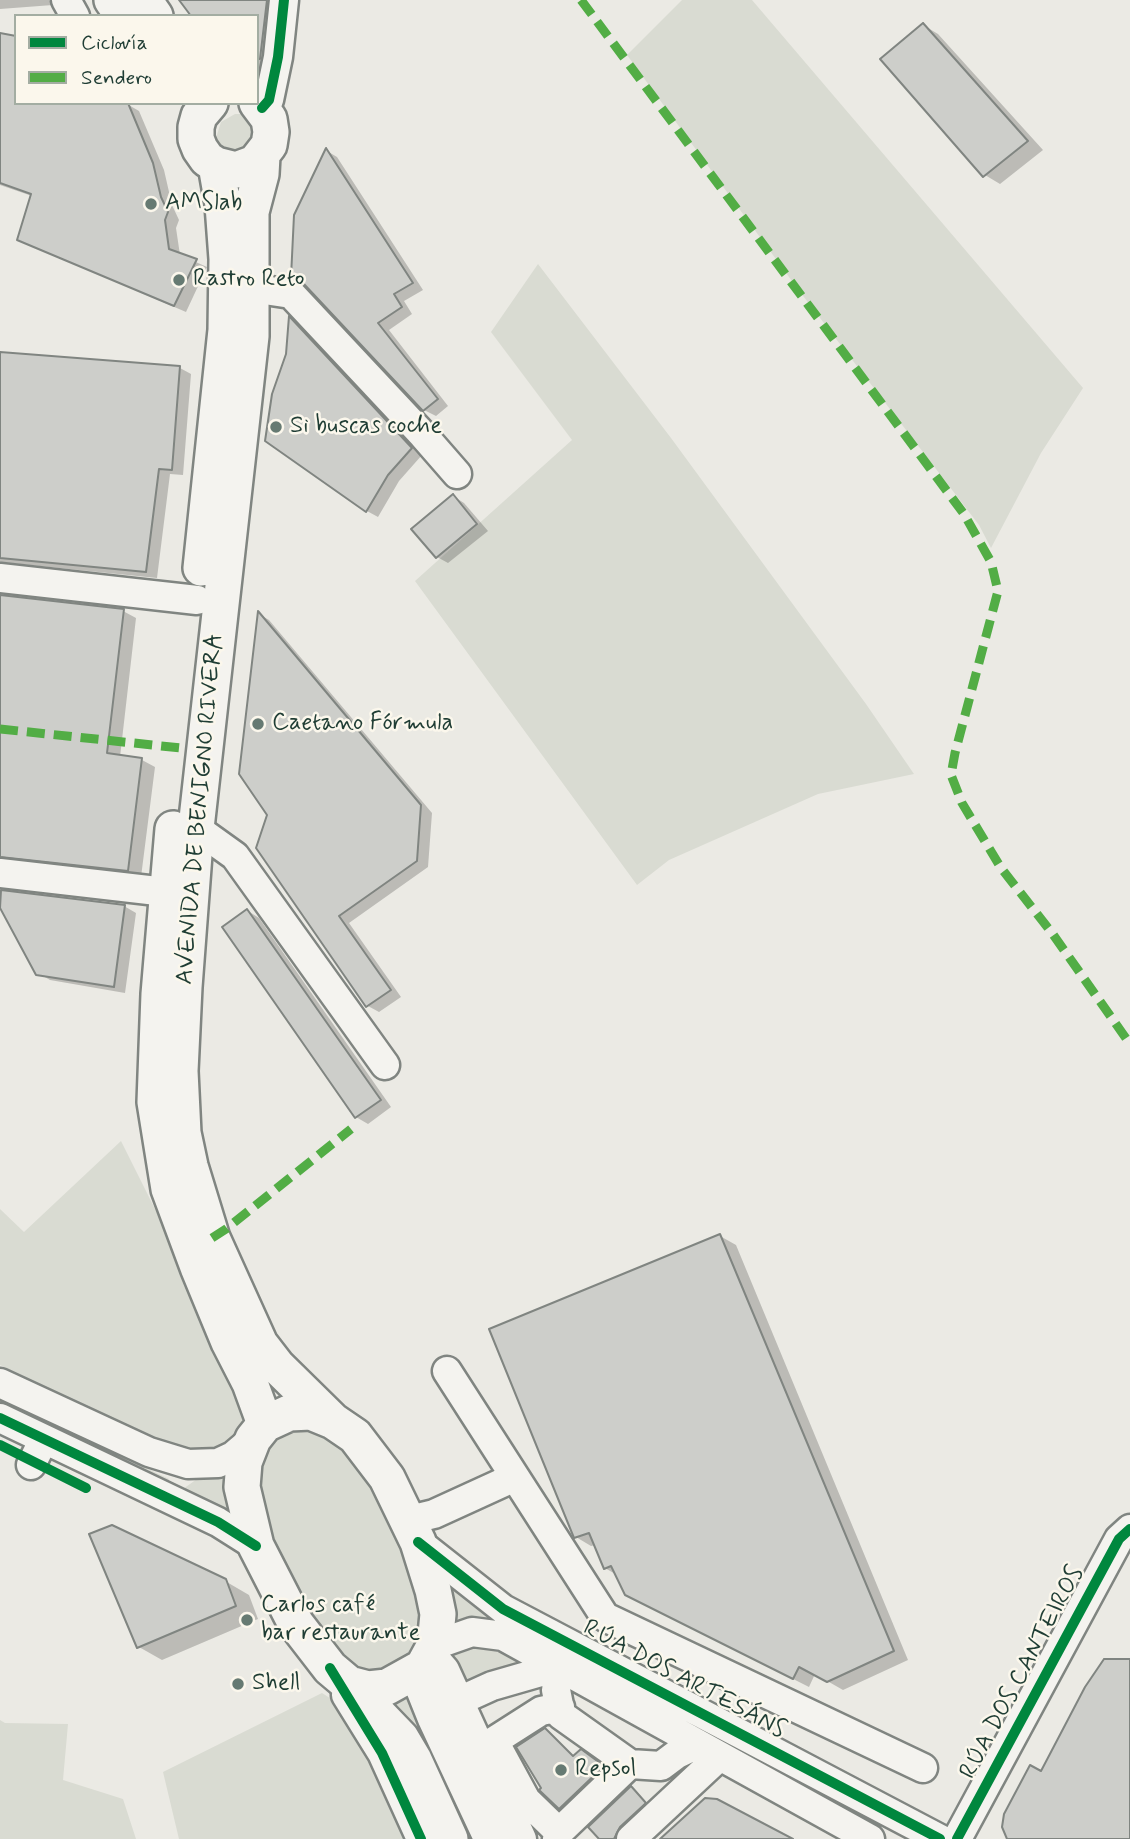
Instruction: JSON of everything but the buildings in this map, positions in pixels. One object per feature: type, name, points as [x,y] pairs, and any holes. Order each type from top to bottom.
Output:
[{"type":"main road","name":"AVENIDA DE BENIGNO RIVERA","points":[[259,105],[269,119],[271,132],[269,145],[262,156],[261,174],[251,212],[251,336],[196,828],[180,1071],[183,1133],[212,1238],[260,1344],[277,1366],[333,1421],[355,1436],[387,1478],[414,1531],[438,1614],[430,1655]]},
{"type":"main road","points":[[195,111],[196,138],[200,149],[216,165],[236,170],[255,163],[262,156]]},
{"type":"main road","name":"AVENIDA DE BENIGNO RIVERA","points":[[216,165],[223,205],[227,258],[226,330],[166,892],[155,1102],[169,1189],[203,1280],[250,1383],[259,1432]]},
{"type":"main road","points":[[333,1421],[311,1412],[289,1413],[259,1432],[244,1462],[242,1487],[256,1546],[296,1624],[340,1676],[401,1738],[450,1839]]},
{"type":"main road","points":[[340,1676],[368,1689],[387,1687],[410,1676],[430,1655]]},
{"type":"main road","points":[[430,1655],[424,1687],[435,1717],[492,1839]]},
{"type":"street","points":[[259,105],[269,100],[278,57],[284,0]]},
{"type":"street","points":[[251,288],[291,294],[457,474]]},
{"type":"street","points":[[0,578],[197,600]]},
{"type":"street","points":[[196,828],[235,856],[386,1065]]},
{"type":"street","points":[[0,873],[166,892]]},
{"type":"street","points":[[447,1371],[605,1617],[923,1768]]},
{"type":"street","points":[[10,1387],[149,1452],[188,1464],[218,1463],[233,1456],[259,1432]]},
{"type":"street","points":[[0,1418],[218,1522],[256,1546]]},
{"type":"street","points":[[31,1465],[44,1439]]},
{"type":"street","points":[[414,1531],[434,1514],[515,1477]]},
{"type":"street","name":"RÚA DOS CANTEIROS","points":[[957,1839],[1119,1539],[1130,1529]]},
{"type":"street","name":"RÚA DOS ARTESÁNS","points":[[414,1531],[503,1609],[940,1839]]},
{"type":"street","name":"RÚA DOS ARTESÁNS","points":[[430,1655],[471,1632],[503,1636],[870,1839]]},
{"type":"street","points":[[430,1655],[445,1670],[459,1701],[494,1758],[526,1800],[558,1835],[630,1763]]},
{"type":"street","points":[[459,1701],[492,1686],[561,1669],[556,1687],[561,1714],[630,1763],[661,1766],[677,1754],[709,1750]]},
{"type":"street","points":[[340,1676],[382,1754],[421,1839]]},
{"type":"street","points":[[522,1839],[494,1758],[494,1741],[541,1712],[560,1707]]},
{"type":"street","points":[[631,1839],[709,1750]]},
{"type":"shaded area","points":[[682,0],[752,0],[1083,388],[1041,453],[991,548],[979,525],[797,288],[627,55]]},
{"type":"shaded area","points":[[235,114],[244,114],[257,125],[248,154],[224,152],[216,138],[221,122]]},
{"type":"shaded area","points":[[538,264],[671,438],[866,704],[914,774],[818,794],[669,860],[637,885],[415,581],[572,440],[491,332]]},
{"type":"shaded area","points":[[121,1141],[161,1221],[243,1411],[241,1429],[226,1449],[189,1456],[0,1365],[0,1209],[24,1232]]},
{"type":"shaded area","points":[[0,1398],[169,1479],[166,1487],[0,1408]]},
{"type":"shaded area","points":[[303,1429],[332,1434],[353,1453],[395,1521],[423,1611],[423,1636],[409,1661],[364,1676],[339,1661],[298,1603],[268,1537],[259,1479],[260,1464],[274,1441]]},
{"type":"shaded area","points":[[224,1478],[227,1509],[183,1489],[197,1479]]},
{"type":"shaded area","points":[[443,1576],[605,1673],[450,1630]]},
{"type":"shaded area","points":[[466,1643],[498,1647],[529,1665],[465,1689],[453,1664],[454,1652]]},
{"type":"shaded area","points":[[619,1680],[882,1818],[877,1826],[614,1688]]},
{"type":"shaded area","points":[[414,1692],[480,1839],[465,1839],[389,1703],[402,1700]]},
{"type":"shaded area","points":[[322,1693],[336,1702],[353,1720],[409,1839],[179,1839],[163,1772]]},
{"type":"shaded area","points":[[0,1720],[5,1723],[68,1724],[63,1780],[123,1799],[136,1839],[0,1839]]},
{"type":"marked path","points":[[581,0],[964,514],[991,562],[998,591],[951,775],[962,803],[1001,868],[1052,933],[1130,1044]]},
{"type":"marked path","points":[[0,729],[181,748]]},
{"type":"marked path","points":[[212,1238],[351,1129]]},
{"type":"cycle path","points":[[262,108],[269,100],[278,57],[284,0]]},
{"type":"cycle path","points":[[0,1418],[218,1522],[256,1546]]},
{"type":"cycle path","points":[[0,1445],[86,1488]]},
{"type":"cycle path","points":[[957,1839],[1119,1539],[1130,1529]]},
{"type":"cycle path","points":[[418,1542],[503,1609],[940,1839]]},
{"type":"cycle path","points":[[330,1668],[382,1753],[421,1839]]},
{"type":"place","name":"AMSlab","points":[[151,204]]},
{"type":"place","name":"Rastro Reto","points":[[179,280]]},
{"type":"place","name":"Si buscas coche","points":[[276,427]]},
{"type":"place","name":"Caetano Fórmula","points":[[258,724]]},
{"type":"place","name":"Carlos café bar restaurante","points":[[247,1620]]},
{"type":"place","name":"Shell","points":[[238,1684]]},
{"type":"place","name":"Repsol","points":[[561,1770]]}]
